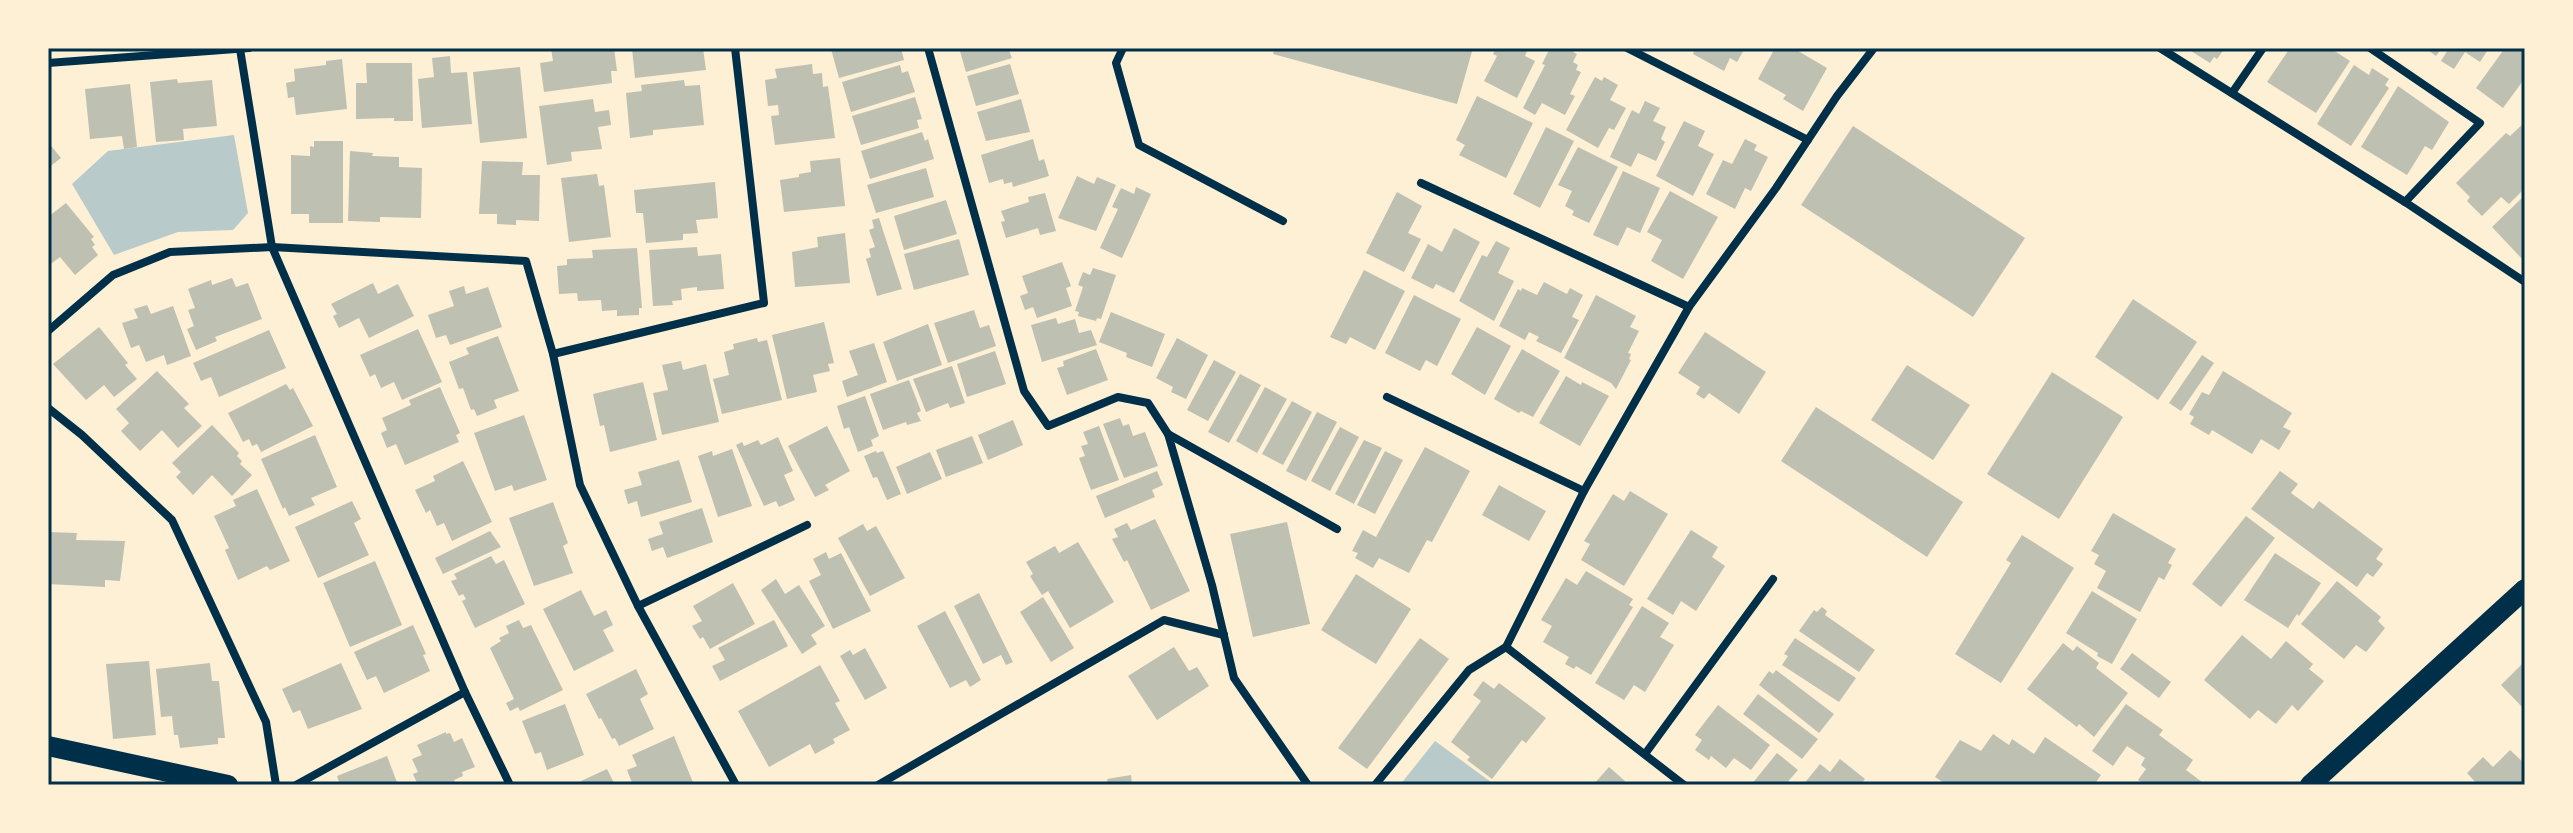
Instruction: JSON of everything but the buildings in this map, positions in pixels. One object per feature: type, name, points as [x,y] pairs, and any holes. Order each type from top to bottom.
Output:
[{"type":"main road","points":[[2310,785],[2525,589]]},
{"type":"main road","points":[[48,746],[228,785]]},
{"type":"street","points":[[48,63],[249,48]]},
{"type":"street","points":[[553,354],[764,303],[735,48]]},
{"type":"street","points":[[928,48],[1024,391],[1048,426],[1118,397],[1148,403],[1168,434],[1234,678],[1308,785]]},
{"type":"street","points":[[1123,48],[1116,63],[1139,145],[1283,221]]},
{"type":"street","points":[[1627,48],[1808,140]]},
{"type":"street","points":[[1375,785],[1469,670],[1506,647],[1584,491],[1689,307],[1874,48]]},
{"type":"street","points":[[2160,48],[2405,202],[2525,282]]},
{"type":"street","points":[[2232,93],[2263,48]]},
{"type":"street","points":[[2370,48],[2480,123],[2405,202]]},
{"type":"street","points":[[240,49],[272,247],[465,692],[510,785]]},
{"type":"street","points":[[1421,183],[1689,307]]},
{"type":"street","points":[[48,331],[113,275],[170,252],[272,247],[526,261],[553,354],[580,485],[638,606],[736,785]]},
{"type":"street","points":[[1387,397],[1584,491]]},
{"type":"street","points":[[48,408],[82,435],[172,520],[266,722],[276,785]]},
{"type":"street","points":[[1168,434],[1337,529]]},
{"type":"street","points":[[638,606],[807,525]]},
{"type":"street","points":[[1645,754],[1773,579]]},
{"type":"street","points":[[878,785],[1164,620],[1224,635]]},
{"type":"street","points":[[1506,647],[1684,785]]},
{"type":"street","points":[[296,785],[465,692]]},
{"type":"shaded area","points":[[234,135],[248,213],[233,230],[178,232],[114,255],[72,184],[108,151]]},
{"type":"shaded area","points":[[1435,741],[1495,785],[1400,785]]}]
